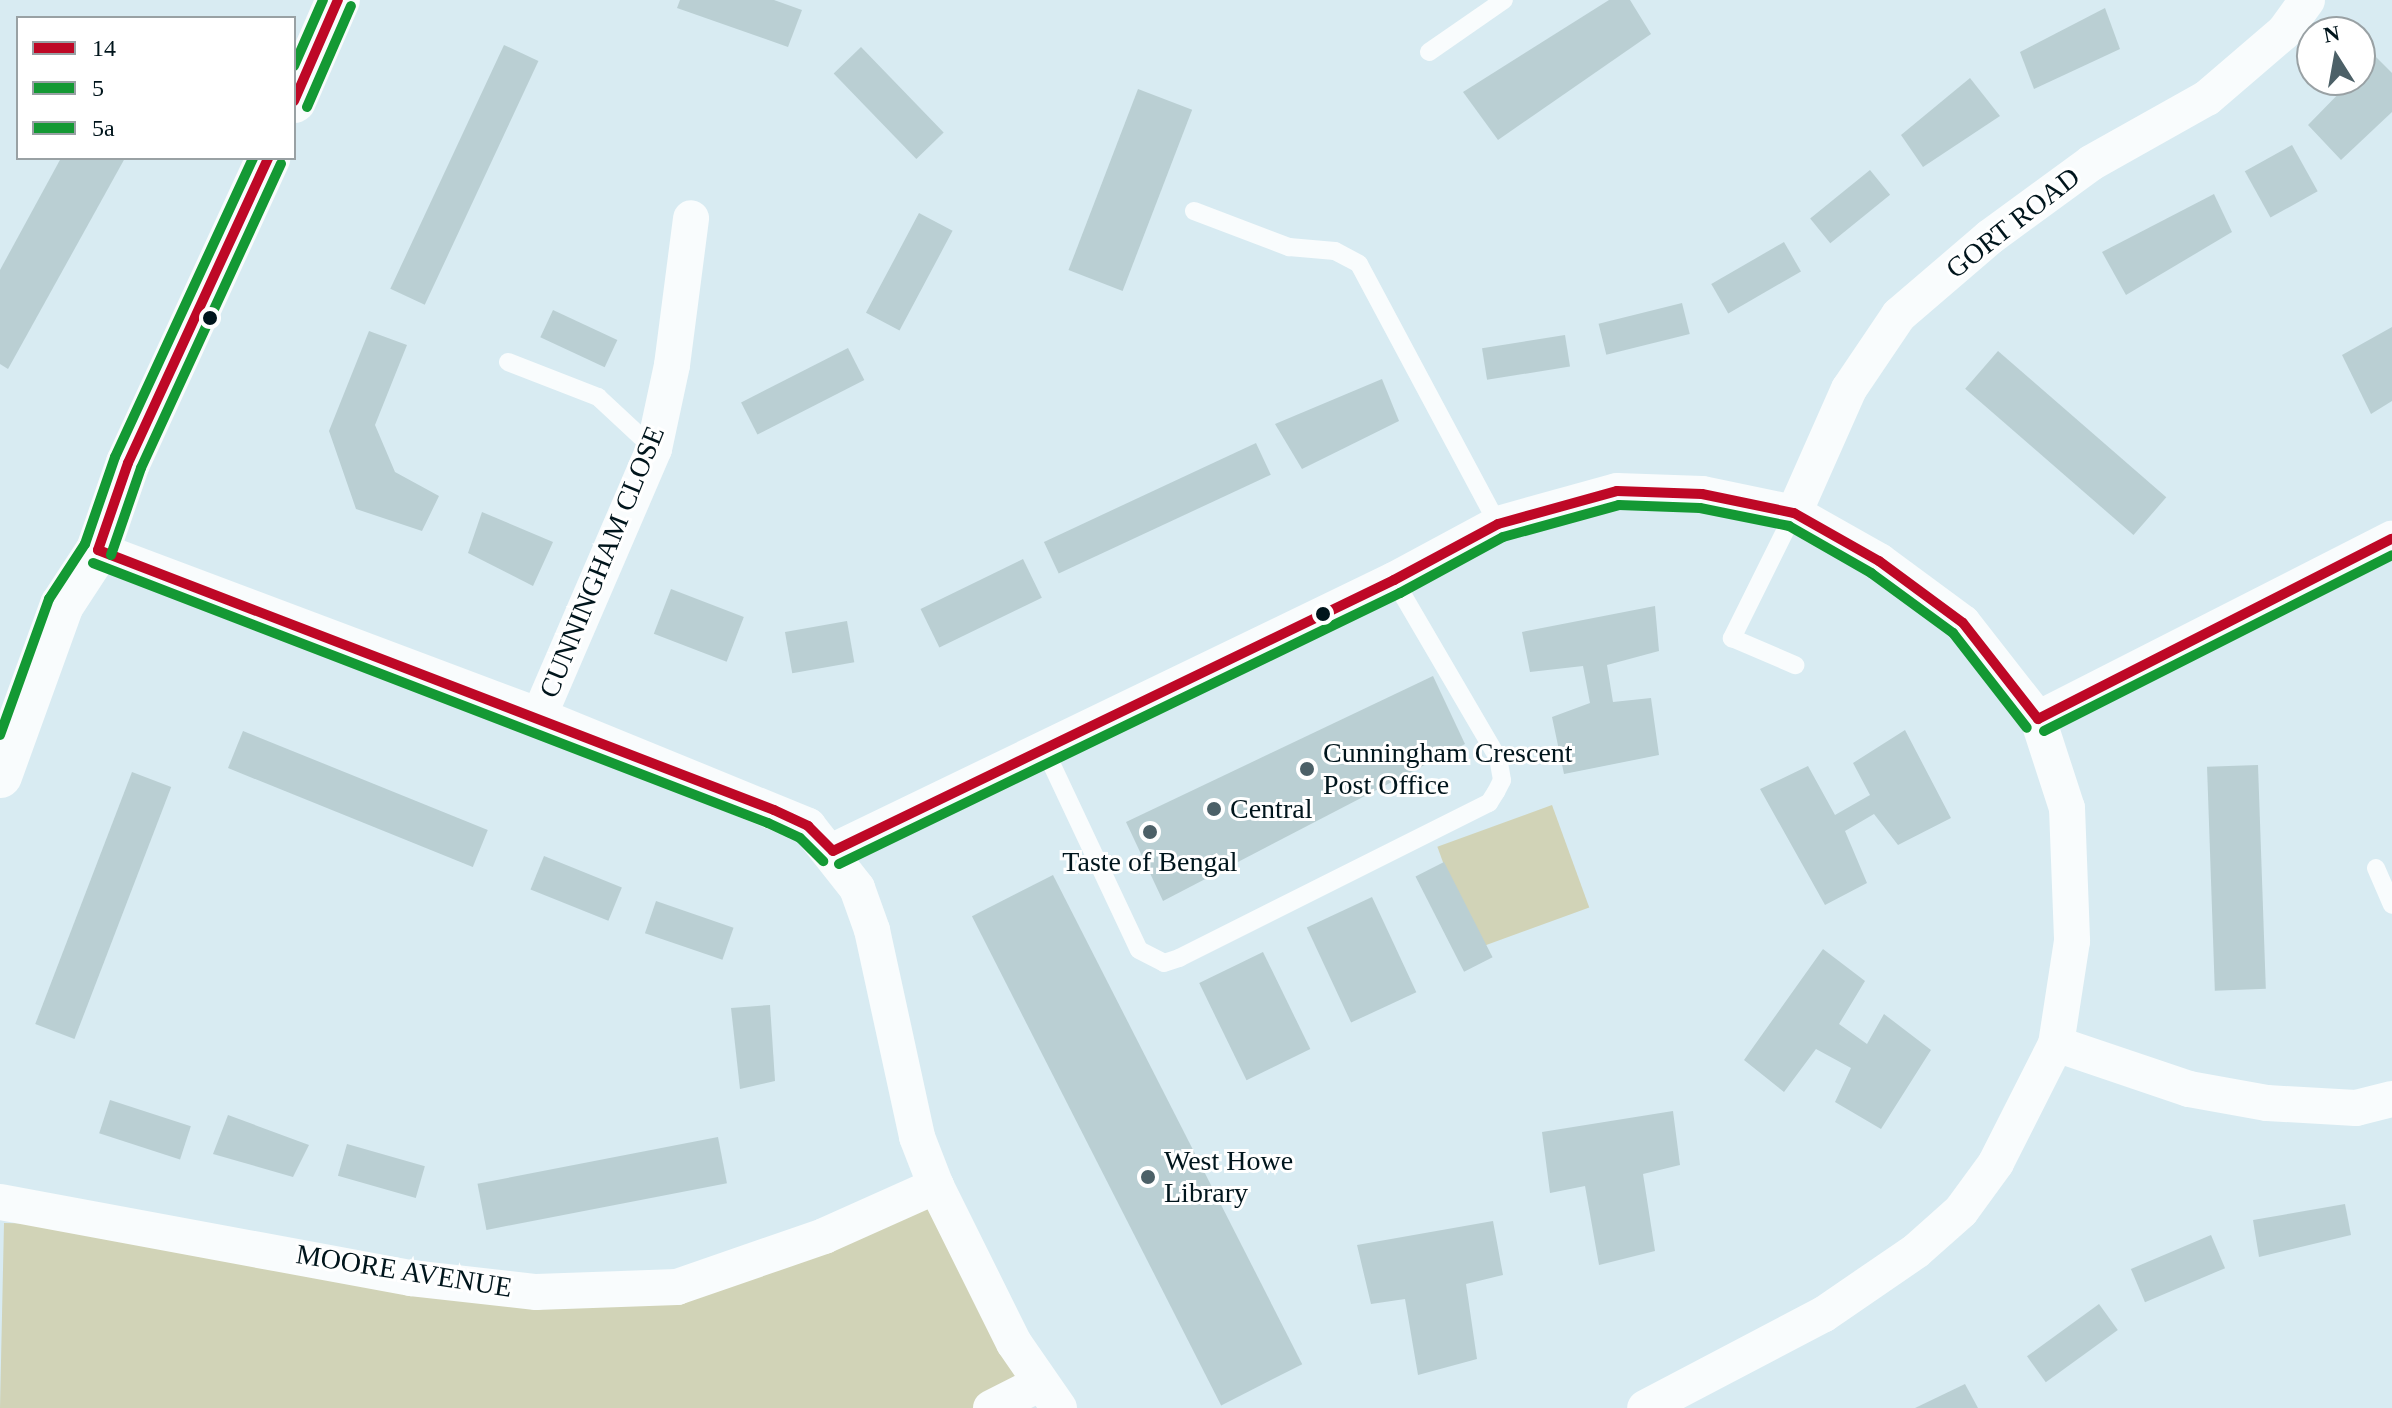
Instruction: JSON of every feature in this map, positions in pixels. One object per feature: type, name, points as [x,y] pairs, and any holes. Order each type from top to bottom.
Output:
[{"type":"street","points":[[296,96],[338,0]]},
{"type":"street","name":"GORT ROAD","points":[[1794,513],[1849,389],[1899,315],[1990,237],[2091,163],[2207,98],[2284,32],[2307,0]]},
{"type":"street","points":[[0,776],[62,605],[98,550],[128,463],[267,160]]},
{"type":"street","name":"CUNNINGHAM CLOSE","points":[[539,716],[654,449],[672,365],[691,218]]},
{"type":"street","points":[[833,851],[1043,746],[1394,580],[1498,524],[1617,491],[1702,494],[1794,513],[1879,561],[1963,623],[2038,719],[2067,808],[2072,941],[2056,1044],[1996,1163],[1961,1211],[1927,1241],[1824,1314],[1645,1408]]},
{"type":"street","points":[[2038,719],[2392,539]]},
{"type":"street","points":[[98,550],[539,716],[797,820],[833,851],[857,888],[872,930],[917,1137],[936,1186],[1049,1396],[991,1408]]},
{"type":"street","points":[[2056,1044],[2189,1089],[2267,1103],[2356,1108],[2392,1099]]},
{"type":"street","name":"MOORE AVENUE","points":[[0,1202],[411,1278],[536,1292],[677,1287],[824,1236],[936,1186]]},
{"type":"lane","points":[[1429,52],[1504,0]]},
{"type":"lane","points":[[1194,211],[1289,247],[1335,251],[1359,264],[1498,524]]},
{"type":"lane","points":[[508,362],[598,397],[654,449]]},
{"type":"lane","points":[[1794,513],[1732,638],[1795,665]]},
{"type":"lane","points":[[1043,746],[1139,950],[1164,963],[1179,958],[1489,803],[1496,792],[1502,780],[1498,758],[1394,580]]},
{"type":"lane","points":[[2376,868],[2392,905]]},
{"type":"green space","points":[[1552,805],[1589,907],[1475,949],[1437,847]]},
{"type":"green space","points":[[936,1186],[1039,1384],[991,1408],[0,1408],[4,1223],[147,1226],[311,1256],[677,1287]]},
{"type":"building","points":[[680,0],[774,0],[802,10],[788,47],[677,8]]},
{"type":"building","points":[[1609,0],[1630,0],[1651,34],[1498,140],[1463,92]]},
{"type":"building","points":[[2105,8],[2120,49],[2034,89],[2020,52]]},
{"type":"building","points":[[504,45],[538,61],[425,305],[390,289]]},
{"type":"building","points":[[861,47],[944,133],[916,159],[834,73]]},
{"type":"building","points":[[2376,57],[2392,73],[2392,112],[2341,160],[2308,125],[2336,96],[2376,96]]},
{"type":"building","points":[[1970,78],[2000,116],[1923,167],[1901,135]]},
{"type":"building","points":[[1138,89],[1192,110],[1123,291],[1068,270]]},
{"type":"building","points":[[2292,145],[2318,191],[2270,218],[2245,171]]},
{"type":"building","points":[[60,160],[124,160],[8,369],[0,364],[0,270]]},
{"type":"building","points":[[1870,170],[1890,195],[1830,243],[1810,218]]},
{"type":"building","points":[[2214,194],[2232,232],[2126,295],[2102,252]]},
{"type":"building","points":[[919,213],[953,231],[900,331],[866,313]]},
{"type":"building","points":[[1784,242],[1801,271],[1728,313],[1711,284]]},
{"type":"building","points":[[1682,303],[1690,334],[1606,355],[1599,324]]},
{"type":"building","points":[[553,310],[617,340],[605,367],[540,337]]},
{"type":"building","points":[[2392,327],[2392,401],[2371,414],[2342,355]]},
{"type":"building","points":[[369,331],[407,345],[375,425],[395,472],[439,496],[422,531],[356,509],[329,431]]},
{"type":"building","points":[[1565,335],[1570,367],[1487,380],[1482,348]]},
{"type":"building","points":[[848,348],[864,380],[757,435],[741,402]]},
{"type":"building","points":[[1998,351],[2166,497],[2133,535],[1965,389]]},
{"type":"building","points":[[1382,379],[1399,421],[1302,469],[1275,424]]},
{"type":"building","points":[[1256,443],[1271,475],[1059,574],[1044,542]]},
{"type":"building","points":[[482,512],[553,542],[533,586],[468,553]]},
{"type":"building","points":[[1023,559],[1042,598],[939,648],[921,609]]},
{"type":"building","points":[[671,589],[744,617],[727,662],[654,634]]},
{"type":"building","points":[[1655,606],[1659,651],[1607,665],[1613,702],[1651,698],[1659,755],[1564,774],[1552,717],[1590,703],[1583,666],[1530,672],[1522,632]]},
{"type":"building","points":[[847,621],[854,662],[792,673],[785,632]]},
{"type":"building","points":[[1433,676],[1465,744],[1163,901],[1126,822]]},
{"type":"building","points":[[1905,730],[1951,818],[1898,845],[1874,814],[1845,831],[1867,883],[1825,905],[1760,789],[1808,766],[1835,815],[1870,795],[1853,763]]},
{"type":"building","points":[[243,731],[488,830],[473,867],[228,768]]},
{"type":"building","points":[[2258,765],[2266,989],[2215,991],[2207,767]]},
{"type":"building","points":[[132,772],[171,787],[74,1039],[35,1024]]},
{"type":"building","points":[[544,856],[622,887],[608,921],[531,889]]},
{"type":"building","points":[[1444,862],[1493,957],[1464,972],[1415,877]]},
{"type":"building","points":[[1053,875],[1302,1364],[1221,1405],[972,916]]},
{"type":"building","points":[[1372,897],[1416,992],[1351,1023],[1307,927]]},
{"type":"building","points":[[656,901],[734,928],[722,960],[645,933]]},
{"type":"building","points":[[1823,949],[1865,981],[1839,1024],[1867,1044],[1884,1014],[1931,1050],[1881,1129],[1835,1102],[1851,1068],[1816,1049],[1784,1092],[1744,1060]]},
{"type":"building","points":[[1263,952],[1310,1049],[1247,1080],[1199,983]]},
{"type":"building","points":[[770,1005],[775,1081],[740,1089],[731,1008]]},
{"type":"building","points":[[110,1100],[191,1126],[180,1160],[99,1133]]},
{"type":"building","points":[[1673,1111],[1680,1165],[1643,1174],[1655,1251],[1599,1265],[1585,1186],[1550,1193],[1542,1132]]},
{"type":"building","points":[[228,1115],[309,1145],[293,1177],[213,1154]]},
{"type":"building","points":[[718,1137],[727,1183],[486,1230],[478,1184]]},
{"type":"building","points":[[347,1144],[425,1166],[416,1198],[338,1176]]},
{"type":"building","points":[[2345,1204],[2351,1235],[2259,1257],[2253,1220]]},
{"type":"building","points":[[1493,1221],[1503,1275],[1466,1284],[1477,1359],[1418,1375],[1405,1299],[1371,1304],[1357,1245]]},
{"type":"building","points":[[2211,1235],[2225,1268],[2145,1302],[2131,1269]]},
{"type":"building","points":[[2099,1304],[2118,1330],[2046,1382],[2027,1356]]},
{"type":"building","points":[[1965,1384],[1978,1408],[1915,1408]]},
{"type":"transit line","name":"5a","points":[[296,61],[323,0]]},
{"type":"transit line","name":"14","points":[[296,96],[338,0]]},
{"type":"transit line","name":"5","points":[[307,107],[351,6]]},
{"type":"transit line","name":"5a","points":[[0,735],[49,599],[85,544],[115,457],[252,160]]},
{"type":"transit line","name":"14","points":[[98,550],[128,463],[267,160]]},
{"type":"transit line","name":"5","points":[[111,555],[141,468],[281,164]]},
{"type":"transit line","name":"14","points":[[833,851],[1394,580],[1498,524],[1617,491],[1702,494],[1794,513],[1879,561],[1963,623],[2038,719]]},
{"type":"transit line","name":"5","points":[[839,864],[1400,593],[1503,537],[1619,505],[1700,508],[1789,526],[1871,573],[1953,633],[2027,728]]},
{"type":"transit line","name":"14","points":[[2038,719],[2392,539]]},
{"type":"transit line","name":"14","points":[[98,550],[774,810],[808,826],[833,851]]},
{"type":"transit line","name":"5","points":[[2044,731],[2392,555]]},
{"type":"transit line","name":"5","points":[[93,563],[768,823],[800,838],[823,861]]},
{"type":"place","name":"Cunningham Crescent Post Office","points":[[1307,769]]},
{"type":"place","name":"Central","points":[[1214,809]]},
{"type":"place","name":"Taste of Bengal","points":[[1150,832]]},
{"type":"place","name":"West Howe Library","points":[[1148,1177]]}]
